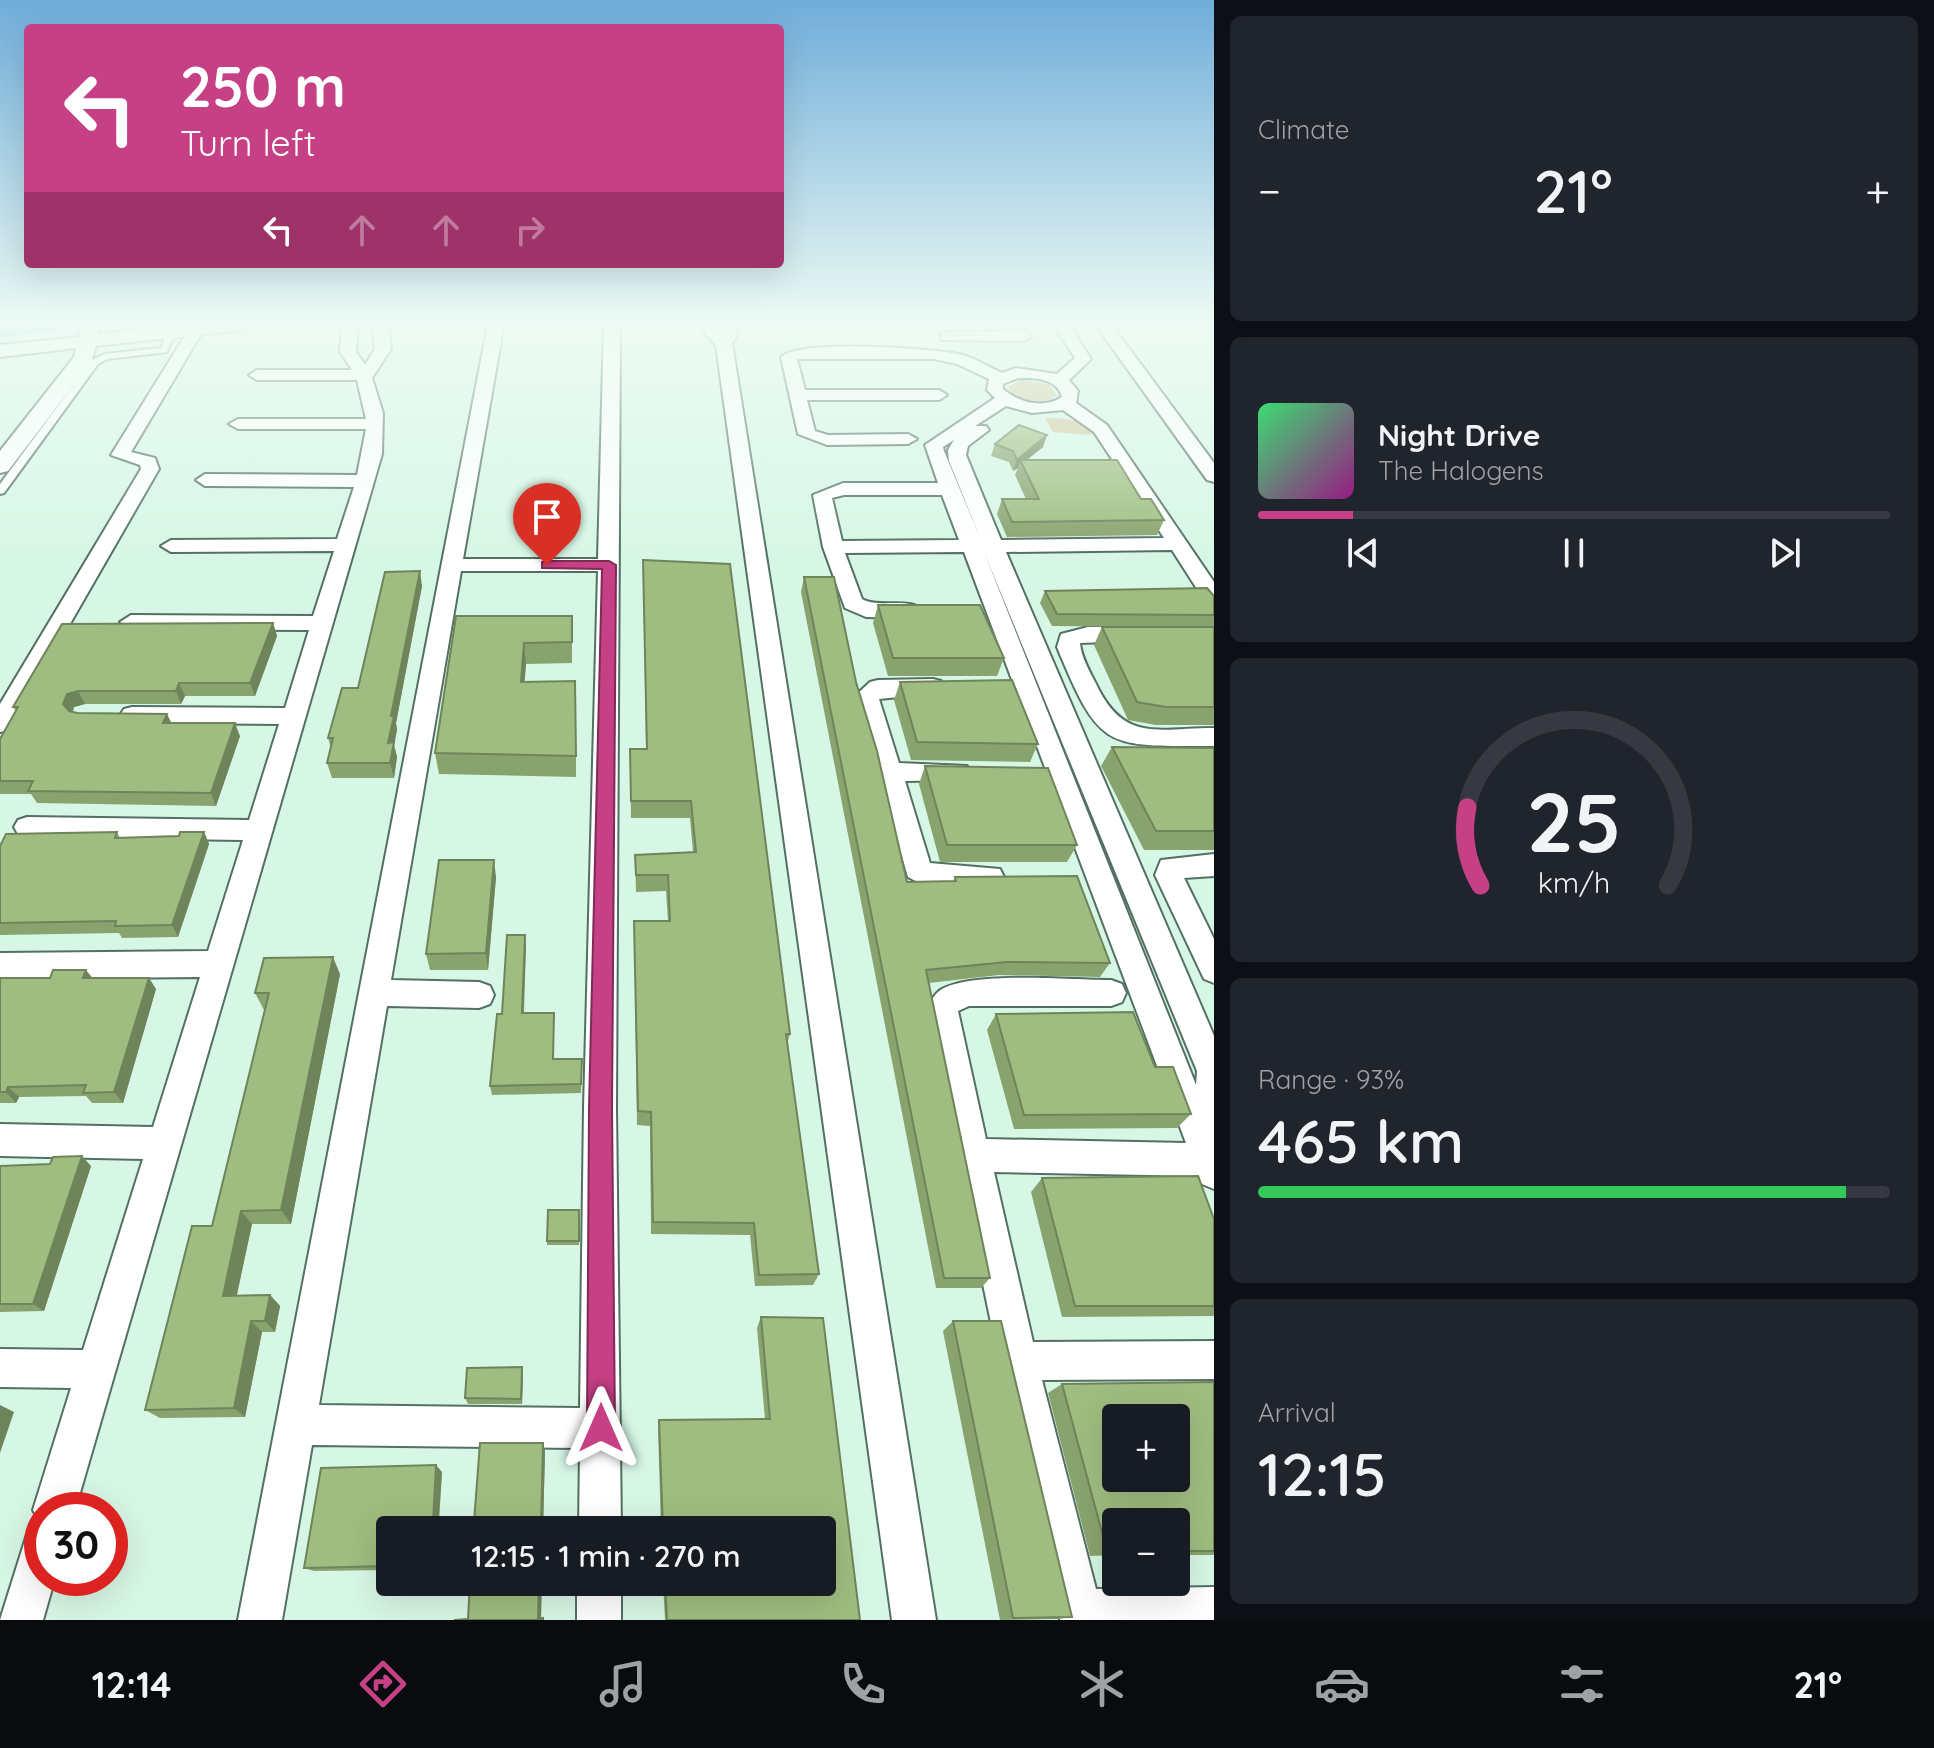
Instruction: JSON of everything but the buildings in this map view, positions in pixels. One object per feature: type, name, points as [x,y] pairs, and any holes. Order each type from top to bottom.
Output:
[{"type":"street","points":[[0,466],[53,400]]},
{"type":"street","points":[[0,724],[150,469],[149,462],[120,455],[153,400]]},
{"type":"street","points":[[59,1492],[162,1143],[365,481],[376,438],[370,400]]},
{"type":"street","points":[[260,1620],[483,400]]},
{"type":"street","points":[[600,1516],[600,1108],[611,400]]},
{"type":"street","points":[[731,400],[914,1620]]},
{"type":"street","points":[[798,400],[807,434],[811,437],[908,439]]},
{"type":"street","points":[[1000,400],[934,445],[949,489],[982,546],[1213,1072],[1212,1166]]},
{"type":"street","points":[[1003,400],[956,448],[982,546],[989,612],[1059,774],[1212,1166]]},
{"type":"street","points":[[1020,400],[1038,408],[1065,404],[1089,417],[1101,429],[1214,598]]},
{"type":"street","points":[[1065,404],[1067,400]]},
{"type":"street","points":[[1158,400],[1214,476]]},
{"type":"street","points":[[238,424],[374,424]]},
{"type":"street","points":[[205,480],[365,481]]},
{"type":"street","points":[[936,611],[858,608],[853,603],[833,547],[822,495],[827,491],[949,489]]},
{"type":"street","points":[[833,547],[1177,544]]},
{"type":"street","points":[[171,546],[345,545]]},
{"type":"street","points":[[454,565],[609,565]]},
{"type":"street","points":[[131,622],[322,623]]},
{"type":"street","points":[[1151,634],[1088,634],[1069,639],[1068,647],[1094,710],[1114,732],[1128,737],[1214,737]]},
{"type":"street","points":[[961,687],[871,690],[867,696],[918,869],[924,874],[1018,877]]},
{"type":"street","points":[[101,715],[293,716]]},
{"type":"street","points":[[889,772],[982,773]]},
{"type":"street","points":[[1028,774],[1059,774]]},
{"type":"street","points":[[27,827],[258,830]]},
{"type":"street","points":[[1214,865],[1178,866],[1171,868],[1169,875],[1214,970]]},
{"type":"street","points":[[0,966],[217,964]]},
{"type":"street","points":[[373,993],[479,995]]},
{"type":"street","points":[[1111,993],[969,993],[952,997],[944,1004],[942,1015],[1018,1361],[1081,1615],[1214,1609]]},
{"type":"street","points":[[0,1140],[162,1143]]},
{"type":"street","points":[[975,1155],[1212,1166]]},
{"type":"street","points":[[1018,1361],[1214,1360]]},
{"type":"street","points":[[0,1368],[96,1369]]},
{"type":"street","points":[[296,1425],[601,1428]]},
{"type":"street","points":[[21,1620],[28,1596]]},
{"type":"street","points":[[599,1596],[599,1620]]},
{"type":"lane","points":[[0,491],[67,400]]},
{"type":"shaded area","points":[[1023,400],[1049,400],[1038,402]]},
{"type":"shaded area","points":[[1045,418],[1077,422],[1092,435],[1053,432]]},
{"type":"route","points":[[547,565],[609,565],[600,1108],[601,1428]]}]
